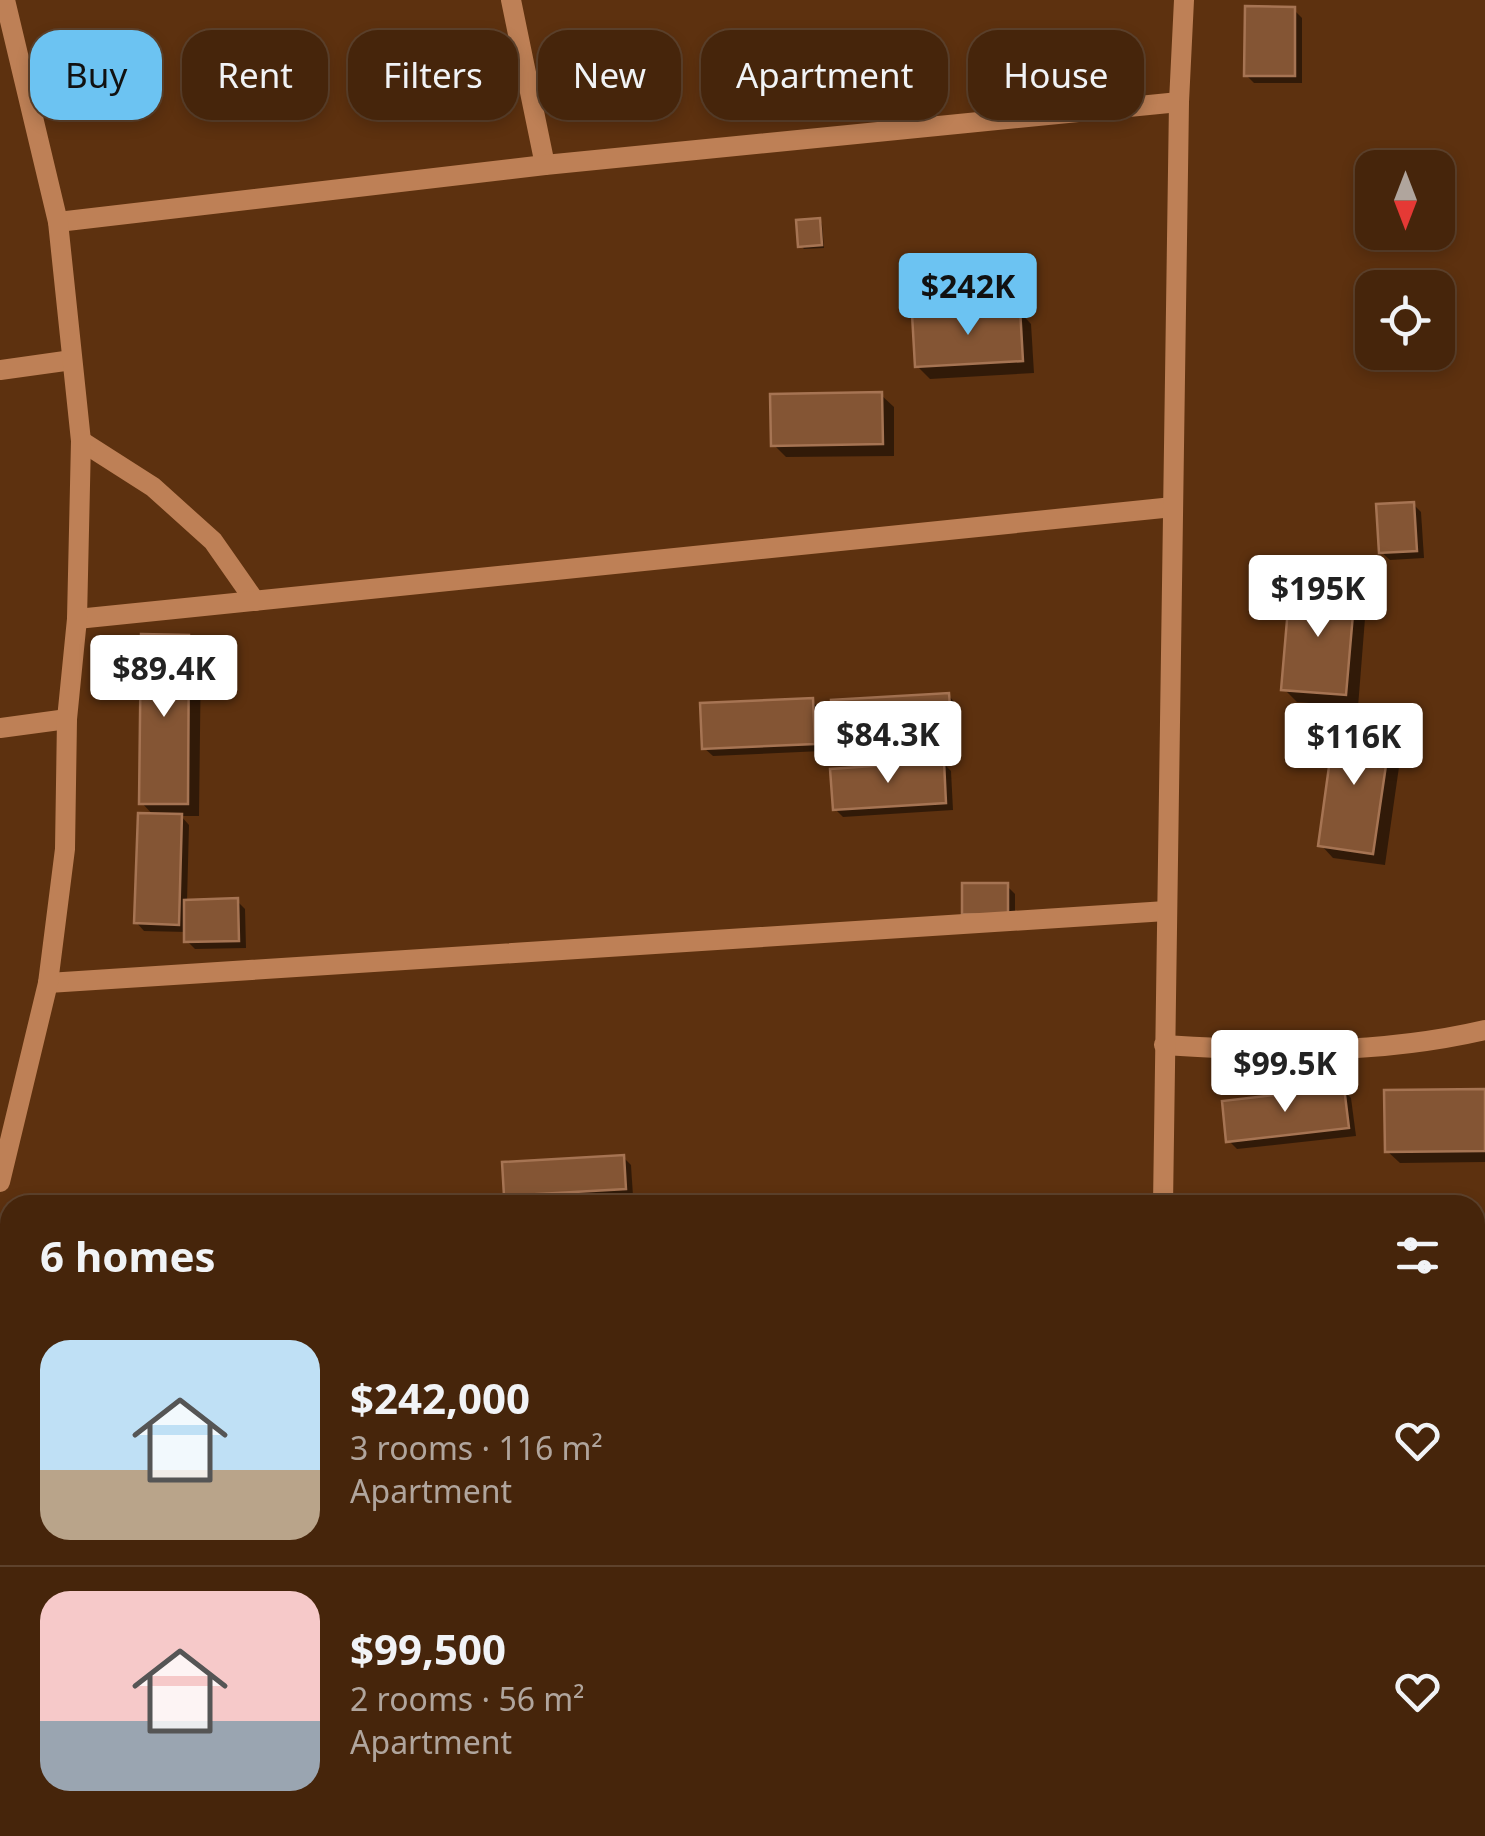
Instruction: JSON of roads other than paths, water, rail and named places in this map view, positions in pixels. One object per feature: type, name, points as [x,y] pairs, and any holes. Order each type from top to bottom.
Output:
[{"type":"street","points":[[0,1182],[48,983],[65,848],[82,441],[58,222],[5,0]]},
{"type":"street","points":[[511,0],[545,165]]},
{"type":"street","points":[[1163,1195],[1179,102],[1184,0]]},
{"type":"street","points":[[58,222],[545,165],[1179,102]]},
{"type":"street","points":[[0,370],[72,360]]},
{"type":"street","points":[[82,441],[154,487],[212,541],[255,601]]},
{"type":"street","points":[[77,619],[1173,507]]},
{"type":"street","points":[[0,728],[68,719]]},
{"type":"street","points":[[48,983],[1166,911]]},
{"type":"street","points":[[1164,1045],[1312,1051],[1390,1047],[1485,1030]]}]
